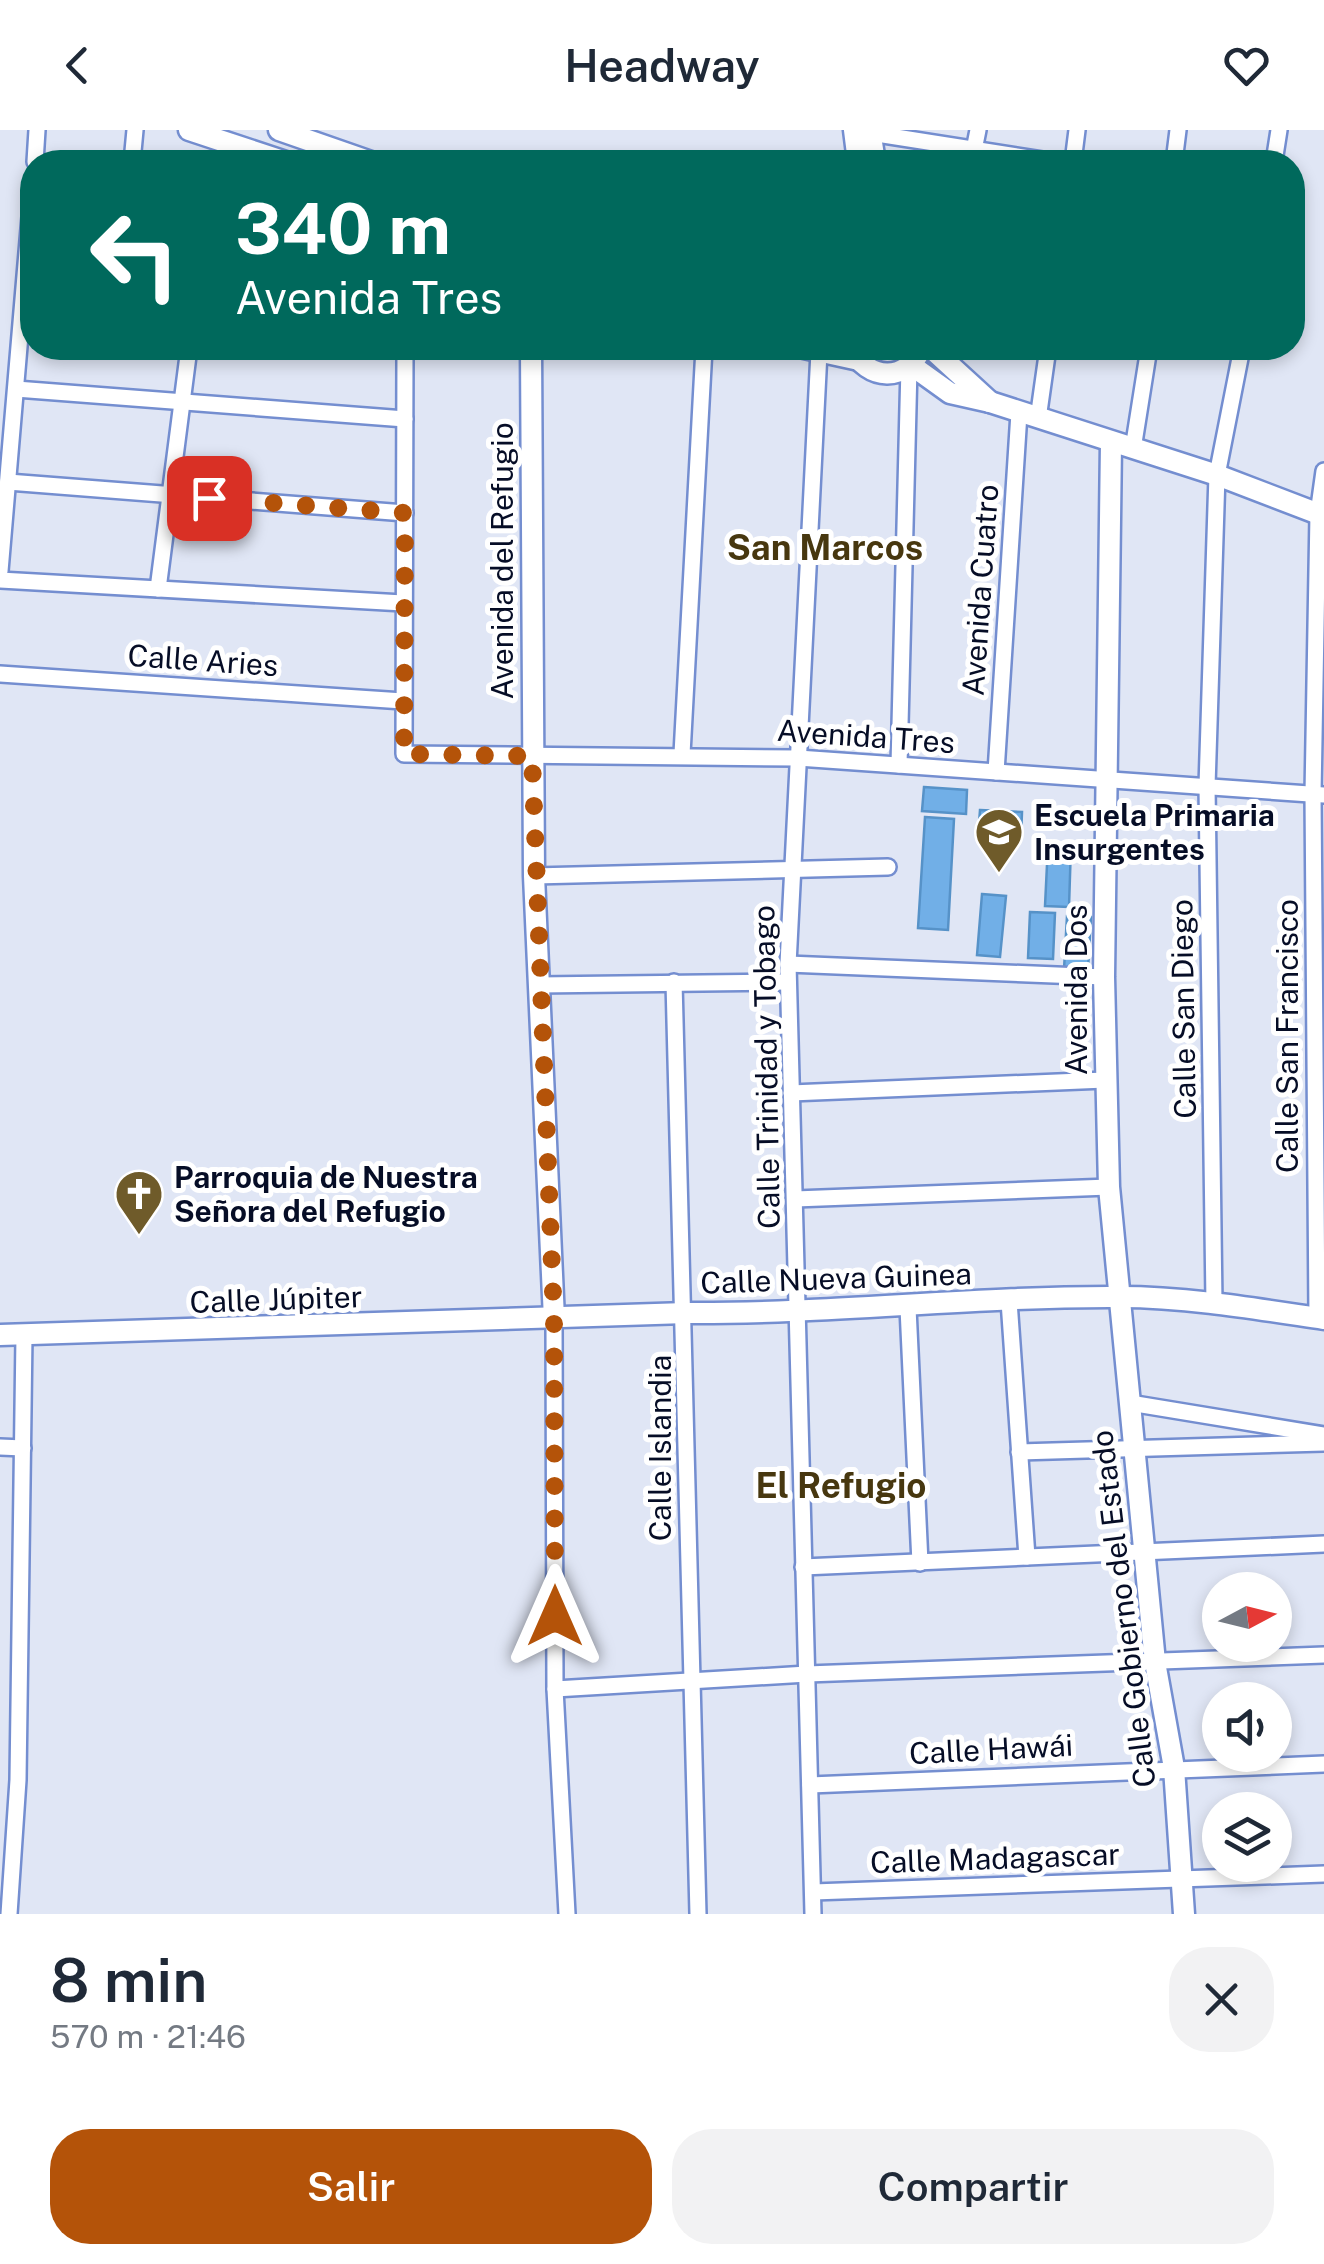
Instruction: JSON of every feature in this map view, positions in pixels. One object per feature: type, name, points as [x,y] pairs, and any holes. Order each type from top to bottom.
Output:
[{"type":"street","points":[[190,130],[250,150]]},
{"type":"street","points":[[279,130],[327,150]]},
{"type":"street","points":[[854,130],[872,144],[974,150],[978,130]]},
{"type":"street","points":[[0,571],[20,359]]},
{"type":"street","points":[[158,589],[188,360]]},
{"type":"street","points":[[402,701],[405,360]]},
{"type":"street","name":"Avenida del Refugio","points":[[531,360],[534,876],[554,1319],[556,1690],[567,1914]]},
{"type":"street","points":[[682,754],[703,360]]},
{"type":"street","name":"Calle Trinidad y Tobago","points":[[812,360],[788,982],[813,1914]]},
{"type":"street","points":[[863,360],[882,374],[913,360]]},
{"type":"street","points":[[913,360],[950,393],[990,402],[1217,475],[1321,515]]},
{"type":"street","points":[[899,765],[913,360]]},
{"type":"street","points":[[944,360],[990,402]]},
{"type":"street","name":"Avenida Cuatro","points":[[996,772],[1028,416],[1044,360]]},
{"type":"street","points":[[1134,449],[1147,360]]},
{"type":"street","name":"Calle San Diego","points":[[1214,1303],[1207,786],[1217,475],[1240,360]]},
{"type":"street","points":[[0,365],[19,366]]},
{"type":"street","points":[[16,390],[405,419]]},
{"type":"street","name":"Avenida Dos","points":[[1111,442],[1105,1080],[1121,1297]]},
{"type":"street","name":"Calle San Francisco","points":[[1320,1318],[1318,795],[1324,470]]},
{"type":"street","points":[[8,482],[405,513]]},
{"type":"street","points":[[0,580],[404,603]]},
{"type":"street","name":"Calle Aries","points":[[0,674],[402,701]]},
{"type":"street","name":"Avenida Tres","points":[[402,701],[404,754],[798,758],[1318,795]]},
{"type":"street","points":[[534,876],[888,867]]},
{"type":"street","points":[[788,964],[1104,977]]},
{"type":"street","name":"Calle Islandia","points":[[674,982],[686,1314],[689,1682],[698,1914]]},
{"type":"street","points":[[538,986],[788,982]]},
{"type":"street","points":[[791,1094],[1105,1080]]},
{"type":"street","points":[[795,1200],[1110,1187]]},
{"type":"street","name":"Calle Nueva Guinea","points":[[554,1319],[797,1314],[1121,1297],[1214,1303],[1320,1318]]},
{"type":"street","name":"Calle Gobierno del Estado","points":[[1121,1297],[1155,1662],[1174,1768],[1184,1914]]},
{"type":"street","points":[[1010,1301],[1026,1557]]},
{"type":"street","points":[[908,1308],[920,1562]]},
{"type":"street","name":"Calle Júpiter","points":[[0,1335],[554,1319]]},
{"type":"street","points":[[9,1914],[7,1873],[18,1780],[24,1335]]},
{"type":"street","points":[[1130,1403],[1324,1434]]},
{"type":"street","points":[[1019,1452],[1324,1443]]},
{"type":"street","points":[[0,1448],[24,1448]]},
{"type":"street","points":[[0,1539],[20,1539]]},
{"type":"street","points":[[804,1566],[1324,1544]]},
{"type":"street","points":[[0,1636],[18,1637]]},
{"type":"street","points":[[556,1690],[806,1674],[1324,1655]]},
{"type":"street","name":"Calle Hawái","points":[[810,1784],[1324,1764]]},
{"type":"street","points":[[0,1780],[18,1780]]},
{"type":"street","name":"Calle Madagascar","points":[[812,1892],[1324,1874]]},
{"type":"building","points":[[924,787],[967,790],[966,814],[922,811]]},
{"type":"building","points":[[980,810],[1022,812],[1021,839],[978,837]]},
{"type":"building","points":[[925,817],[954,819],[948,930],[918,928]]},
{"type":"building","points":[[1048,844],[1071,845],[1069,907],[1045,906]]},
{"type":"building","points":[[982,894],[1006,896],[1000,957],[977,955]]},
{"type":"building","points":[[1030,912],[1055,913],[1053,959],[1028,958]]},
{"type":"building","points":[[1067,916],[1091,917],[1088,970],[1064,969]]},
{"type":"place","name":"Escuela Primaria Insurgentes","points":[[999,874]]},
{"type":"place","name":"Parroquia de Nuestra Señora del Refugio","points":[[139,1236]]},
{"type":"district","name":"San Marcos","points":[[825,547]]},
{"type":"district","name":"El Refugio","points":[[841,1485]]},
{"type":"route","points":[[209,498],[405,513],[404,754],[532,756],[554,1319],[555,1616]]}]
